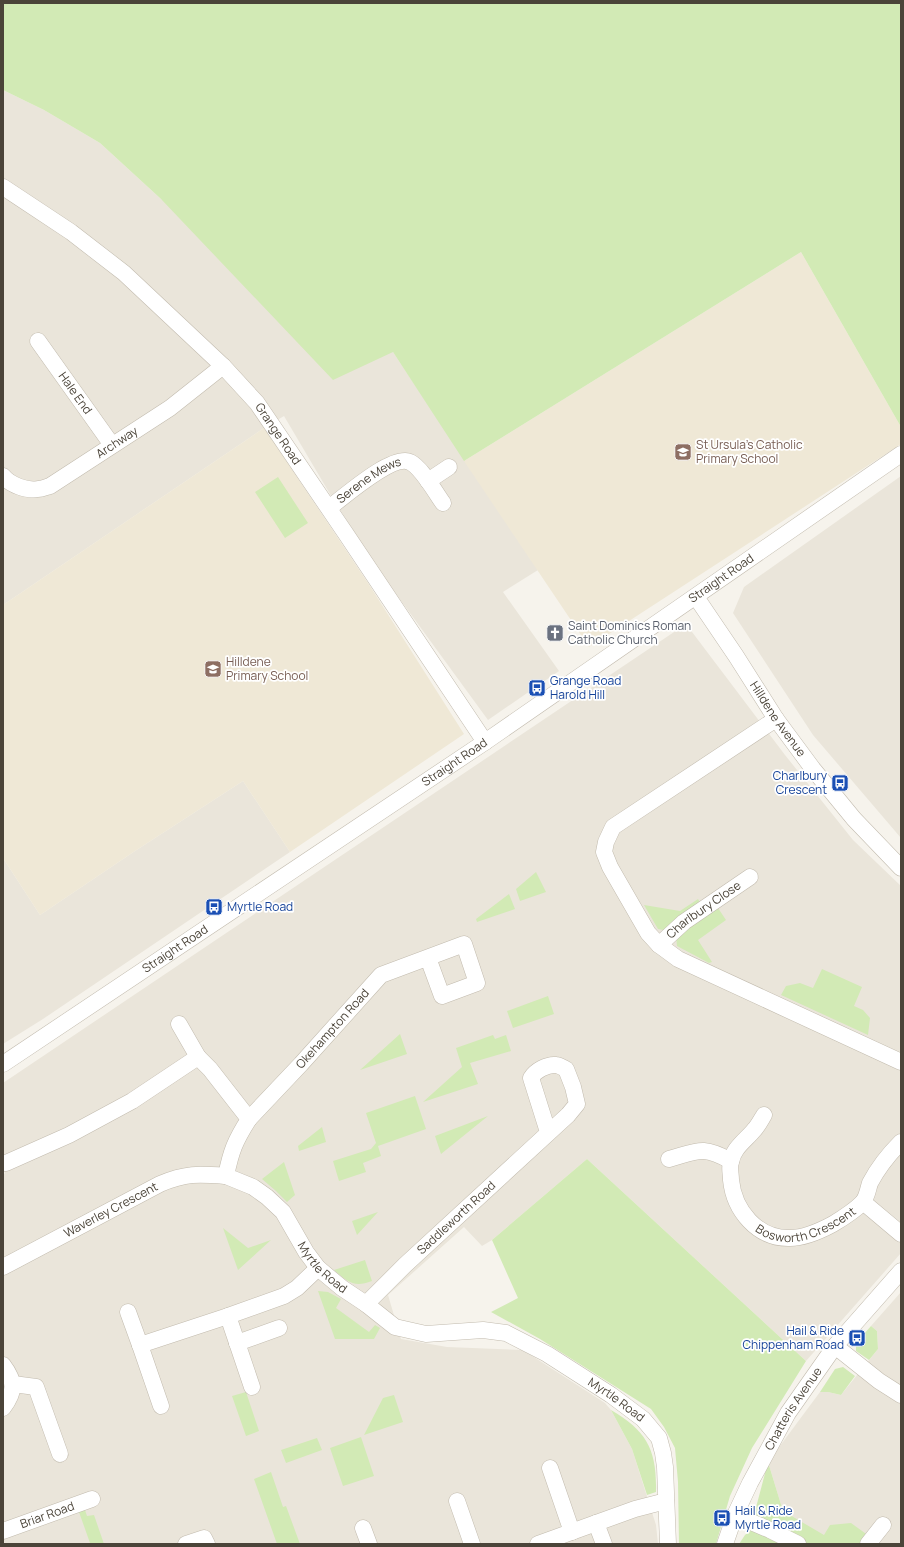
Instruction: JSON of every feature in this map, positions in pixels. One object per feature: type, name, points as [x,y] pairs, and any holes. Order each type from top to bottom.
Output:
[{"type":"street","name":"Grange Road","points":[[3,187],[71,232],[124,273],[223,366],[257,403],[485,742]]},
{"type":"street","name":"Hale End","points":[[38,341],[112,445]]},
{"type":"street","name":"Archway","points":[[3,476],[20,487],[36,490],[50,486],[170,408],[223,366]]},
{"type":"street","name":"Straight Road","points":[[3,1064],[485,742],[696,597],[761,549],[901,454]]},
{"type":"street","name":"Serene Mews","points":[[329,508],[383,467],[397,462],[409,462],[419,470],[443,503]]},
{"type":"street","points":[[428,481],[449,467]]},
{"type":"street","name":"Hilldene Avenue","points":[[696,597],[776,719],[813,769],[850,814],[901,868]]},
{"type":"street","points":[[776,719],[613,827],[609,833],[604,852],[610,867],[648,933],[659,945],[678,959],[901,1062]]},
{"type":"street","name":"Charlbury Close","points":[[659,945],[684,922],[750,877]]},
{"type":"street","name":"Okehampton Road","points":[[249,1119],[381,975],[428,958]]},
{"type":"street","points":[[179,1024],[198,1057],[210,1069],[249,1119],[236,1138],[230,1154],[226,1176]]},
{"type":"street","points":[[6,1163],[69,1135],[132,1101],[198,1057]]},
{"type":"street","points":[[669,1159],[698,1150],[707,1150],[731,1161],[740,1144],[754,1131],[764,1115]]},
{"type":"street","name":"Saddleworth Road","points":[[366,1304],[405,1265],[548,1132]]},
{"type":"street","name":"Bosworth Crescent","points":[[731,1161],[732,1188],[735,1200],[741,1211],[756,1227],[775,1236],[789,1238],[812,1233],[832,1224],[863,1202],[870,1183],[878,1170],[901,1142]]},
{"type":"street","name":"Waverley Crescent","points":[[3,1267],[160,1184],[178,1177],[200,1174],[226,1176]]},
{"type":"street","name":"Myrtle Road","points":[[226,1176],[253,1187],[267,1197],[283,1212],[306,1252],[318,1268],[342,1288],[366,1304],[395,1327],[426,1334],[483,1330],[506,1333],[547,1354],[610,1395],[643,1419],[658,1438],[665,1467],[668,1544]]},
{"type":"street","name":"Bosworth Crescent","points":[[863,1202],[901,1234]]},
{"type":"street","points":[[140,1345],[284,1296],[297,1288],[318,1268]]},
{"type":"street","name":"Chatteris Avenue","points":[[725,1544],[735,1515],[750,1483],[788,1413],[835,1346],[901,1270]]},
{"type":"street","points":[[128,1312],[161,1406]]},
{"type":"street","points":[[228,1316],[252,1387]]},
{"type":"street","points":[[237,1343],[280,1328]]},
{"type":"street","points":[[835,1346],[879,1381],[901,1395]]},
{"type":"street","points":[[3,1365],[10,1374],[13,1384],[11,1397],[3,1408]]},
{"type":"street","points":[[13,1384],[36,1387],[60,1454]]},
{"type":"street","points":[[550,1468],[572,1532]]},
{"type":"street","name":"Briar Road","points":[[3,1531],[92,1499]]},
{"type":"street","points":[[457,1501],[472,1544]]},
{"type":"street","points":[[538,1544],[635,1509],[666,1501]]},
{"type":"street","points":[[735,1515],[798,1544]]},
{"type":"street","points":[[596,1523],[604,1544]]},
{"type":"street","points":[[868,1544],[883,1525]]},
{"type":"street","points":[[363,1528],[368,1544]]},
{"type":"street","points":[[186,1544],[204,1538],[206,1544]]},
{"type":"shaded area","points":[[3,90],[44,110],[100,143],[161,199],[393,352],[538,570],[503,592],[559,671],[488,720],[380,572],[330,494],[284,416],[264,428],[3,605]]},
{"type":"shaded area","name":"St Ursula's Catholic Primary School","points":[[801,252],[901,427],[901,444],[589,647],[464,461]]},
{"type":"shaded area","name":"Hilldene Primary School","points":[[264,428],[368,583],[464,734],[290,852],[243,781],[40,915],[3,858],[3,605]]},
{"type":"shaded area","points":[[901,476],[901,838],[813,735],[733,613],[744,587]]},
{"type":"shaded area","points":[[686,624],[785,755],[853,840],[901,886],[901,1253],[806,1361],[587,1159],[492,1240],[482,1246],[464,1227],[388,1295],[401,1339],[447,1347],[523,1350],[605,1403],[611,1410],[632,1449],[656,1525],[658,1544],[3,1544],[3,1175],[5,1173],[3,1169],[3,1083]]},
{"type":"shaded area","points":[[243,781],[290,852],[43,1019],[3,1044],[3,858],[40,915]]},
{"type":"shaded area","points":[[901,1292],[901,1544],[803,1544],[783,1511],[768,1462],[820,1392],[841,1395],[878,1349],[877,1331],[871,1326]]},
{"type":"green space","points":[[3,3],[901,3],[901,427],[801,252],[464,461],[393,352],[333,380],[161,199],[100,143],[44,110],[3,90]]},
{"type":"green space","points":[[278,477],[308,523],[285,538],[255,492]]},
{"type":"green space","points":[[536,872],[546,892],[520,901],[516,889]]},
{"type":"green space","points":[[509,894],[515,909],[477,922],[476,919]]},
{"type":"green space","points":[[698,899],[702,906],[669,931],[658,929],[644,905],[680,911]]},
{"type":"green space","points":[[716,905],[726,920],[698,940],[712,962],[709,963],[677,946],[676,936]]},
{"type":"green space","points":[[822,969],[862,987],[854,1006],[863,1010],[870,1018],[868,1035],[781,995],[786,986],[800,983],[813,988]]},
{"type":"green space","points":[[548,996],[554,1014],[513,1028],[507,1011]]},
{"type":"green space","points":[[400,1034],[407,1054],[360,1070]]},
{"type":"green space","points":[[493,1035],[495,1039],[506,1035],[511,1051],[470,1063],[478,1084],[423,1102],[462,1067],[456,1048]]},
{"type":"green space","points":[[415,1096],[426,1129],[378,1146],[381,1156],[363,1163],[366,1172],[339,1181],[333,1161],[371,1149],[376,1143],[366,1113]]},
{"type":"green space","points":[[488,1116],[441,1154],[435,1136]]},
{"type":"green space","points":[[322,1127],[326,1142],[299,1151],[298,1146]]},
{"type":"green space","points":[[587,1159],[806,1361],[752,1448],[730,1496],[716,1544],[679,1544],[678,1482],[675,1448],[664,1427],[651,1409],[540,1339],[491,1312],[518,1298],[492,1240]]},
{"type":"green space","points":[[284,1162],[295,1195],[287,1202],[262,1179]]},
{"type":"green space","points":[[378,1212],[357,1235],[352,1221]]},
{"type":"green space","points":[[223,1228],[248,1248],[271,1240],[238,1270]]},
{"type":"green space","points":[[365,1260],[372,1281],[366,1283],[356,1284],[347,1281],[334,1270]]},
{"type":"green space","points":[[318,1291],[328,1292],[341,1299],[336,1308],[369,1332],[375,1325],[380,1328],[374,1339],[335,1339]]},
{"type":"green space","points":[[871,1326],[877,1331],[878,1349],[869,1360],[856,1351],[856,1343]]},
{"type":"green space","points":[[843,1367],[855,1376],[841,1395],[820,1392],[835,1369]]},
{"type":"green space","points":[[246,1392],[259,1431],[246,1436],[232,1396]]},
{"type":"green space","points":[[394,1395],[403,1422],[364,1435],[383,1398]]},
{"type":"green space","points":[[611,1410],[633,1426],[647,1443],[652,1453],[656,1477],[656,1492],[647,1495],[632,1449]]},
{"type":"green space","points":[[361,1437],[374,1476],[343,1486],[330,1448]]},
{"type":"green space","points":[[317,1438],[322,1450],[286,1463],[281,1450]]},
{"type":"green space","points":[[768,1462],[783,1511],[824,1535],[830,1525],[851,1523],[869,1536],[863,1544],[808,1544],[754,1515]]},
{"type":"green space","points":[[271,1472],[283,1507],[286,1506],[300,1544],[277,1544],[254,1479]]},
{"type":"green space","points":[[84,1507],[87,1516],[94,1515],[104,1544],[89,1544],[90,1543],[79,1512]]},
{"type":"green space","points":[[752,1529],[784,1544],[739,1544],[745,1535]]},
{"type":"place","name":"St Ursula's Catholic Primary School","points":[[683,452]]},
{"type":"place","name":"Saint Dominics Roman Catholic Church","points":[[555,633]]},
{"type":"place","name":"Hilldene Primary School","points":[[213,669]]},
{"type":"place","name":"Grange Road Harold Hill","points":[[537,688]]},
{"type":"place","name":"Charlbury Crescent","points":[[840,783]]},
{"type":"place","name":"Myrtle Road","points":[[214,907]]},
{"type":"place","name":"Hail & Ride Chippenham Road","points":[[857,1338]]},
{"type":"place","name":"Hail & Ride Myrtle Road","points":[[722,1518]]}]
